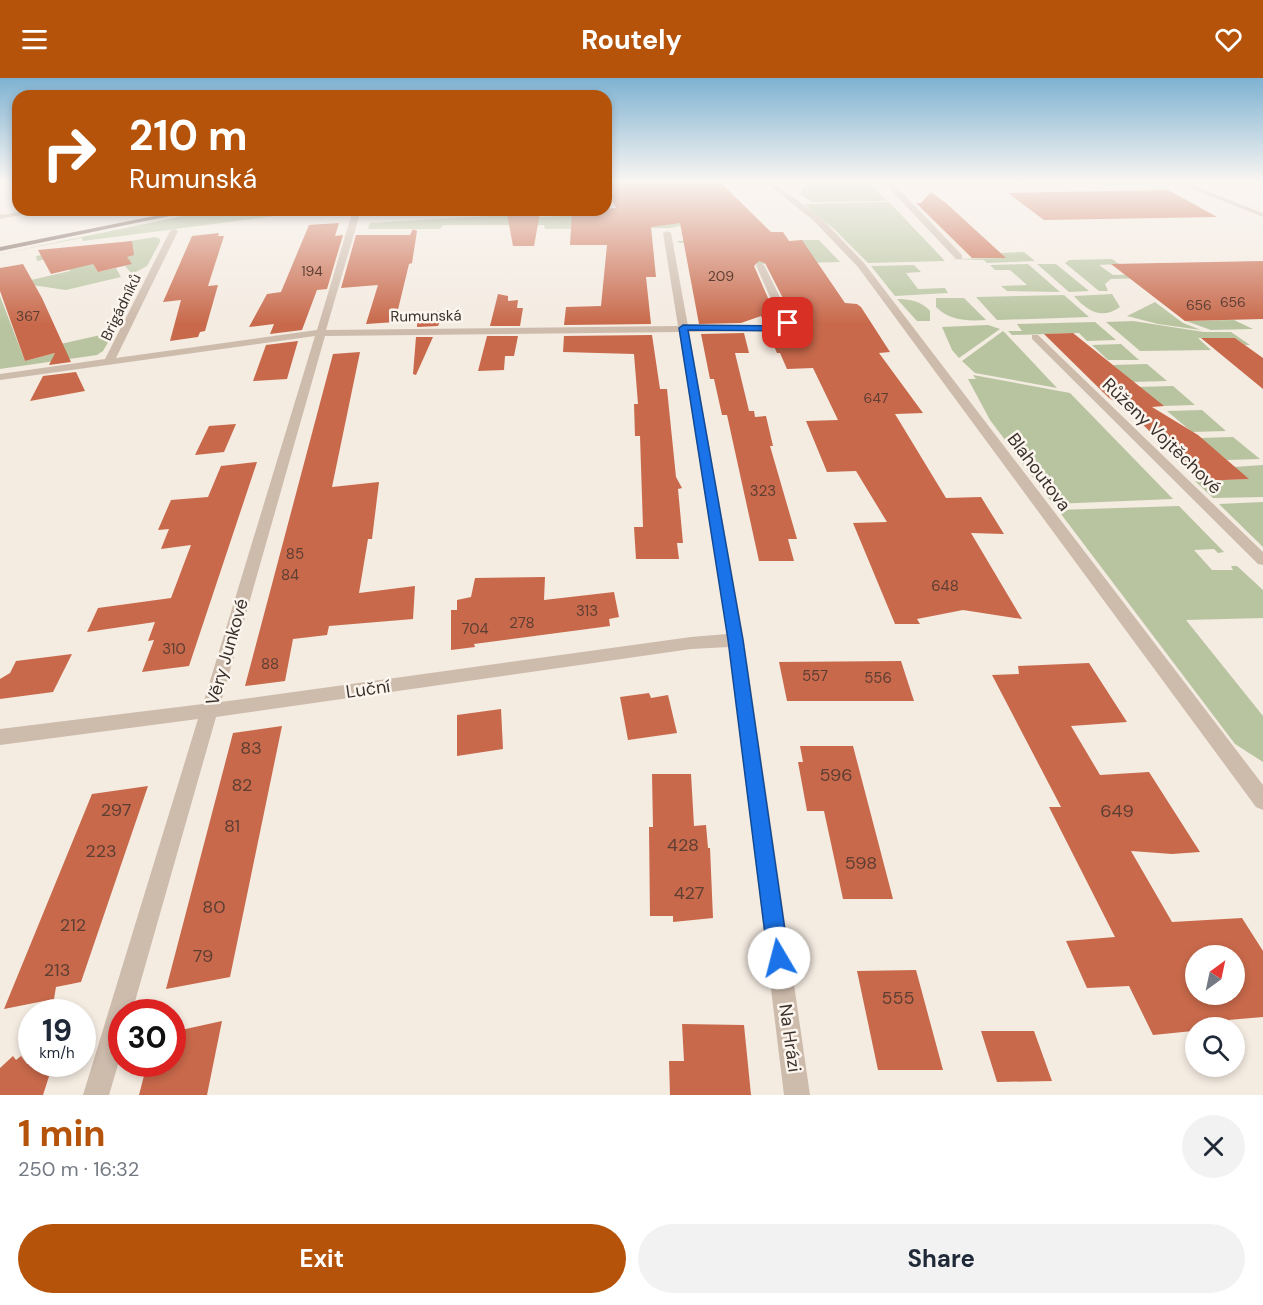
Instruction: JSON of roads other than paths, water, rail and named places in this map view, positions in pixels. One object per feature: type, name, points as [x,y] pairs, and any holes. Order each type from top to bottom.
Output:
[{"type":"main road","points":[[0,249],[98,229]]},
{"type":"street","name":"Věry Junkové","points":[[96,1095],[351,229]]},
{"type":"street","name":"Blahoutova","points":[[827,229],[861,265],[1263,801]]},
{"type":"street","points":[[933,229],[959,256]]},
{"type":"street","name":"Brigádníků","points":[[109,362],[174,231]]},
{"type":"street","name":"Na Hrázi","points":[[667,233],[736,640],[797,1095]]},
{"type":"street","name":"Rumunská","points":[[0,377],[319,333],[782,328],[788,326],[760,265]]},
{"type":"street","name":"Růženy Vojtěchové","points":[[1035,337],[1263,560]]},
{"type":"street","name":"Luční","points":[[0,737],[210,711],[691,643],[736,640]]}]
